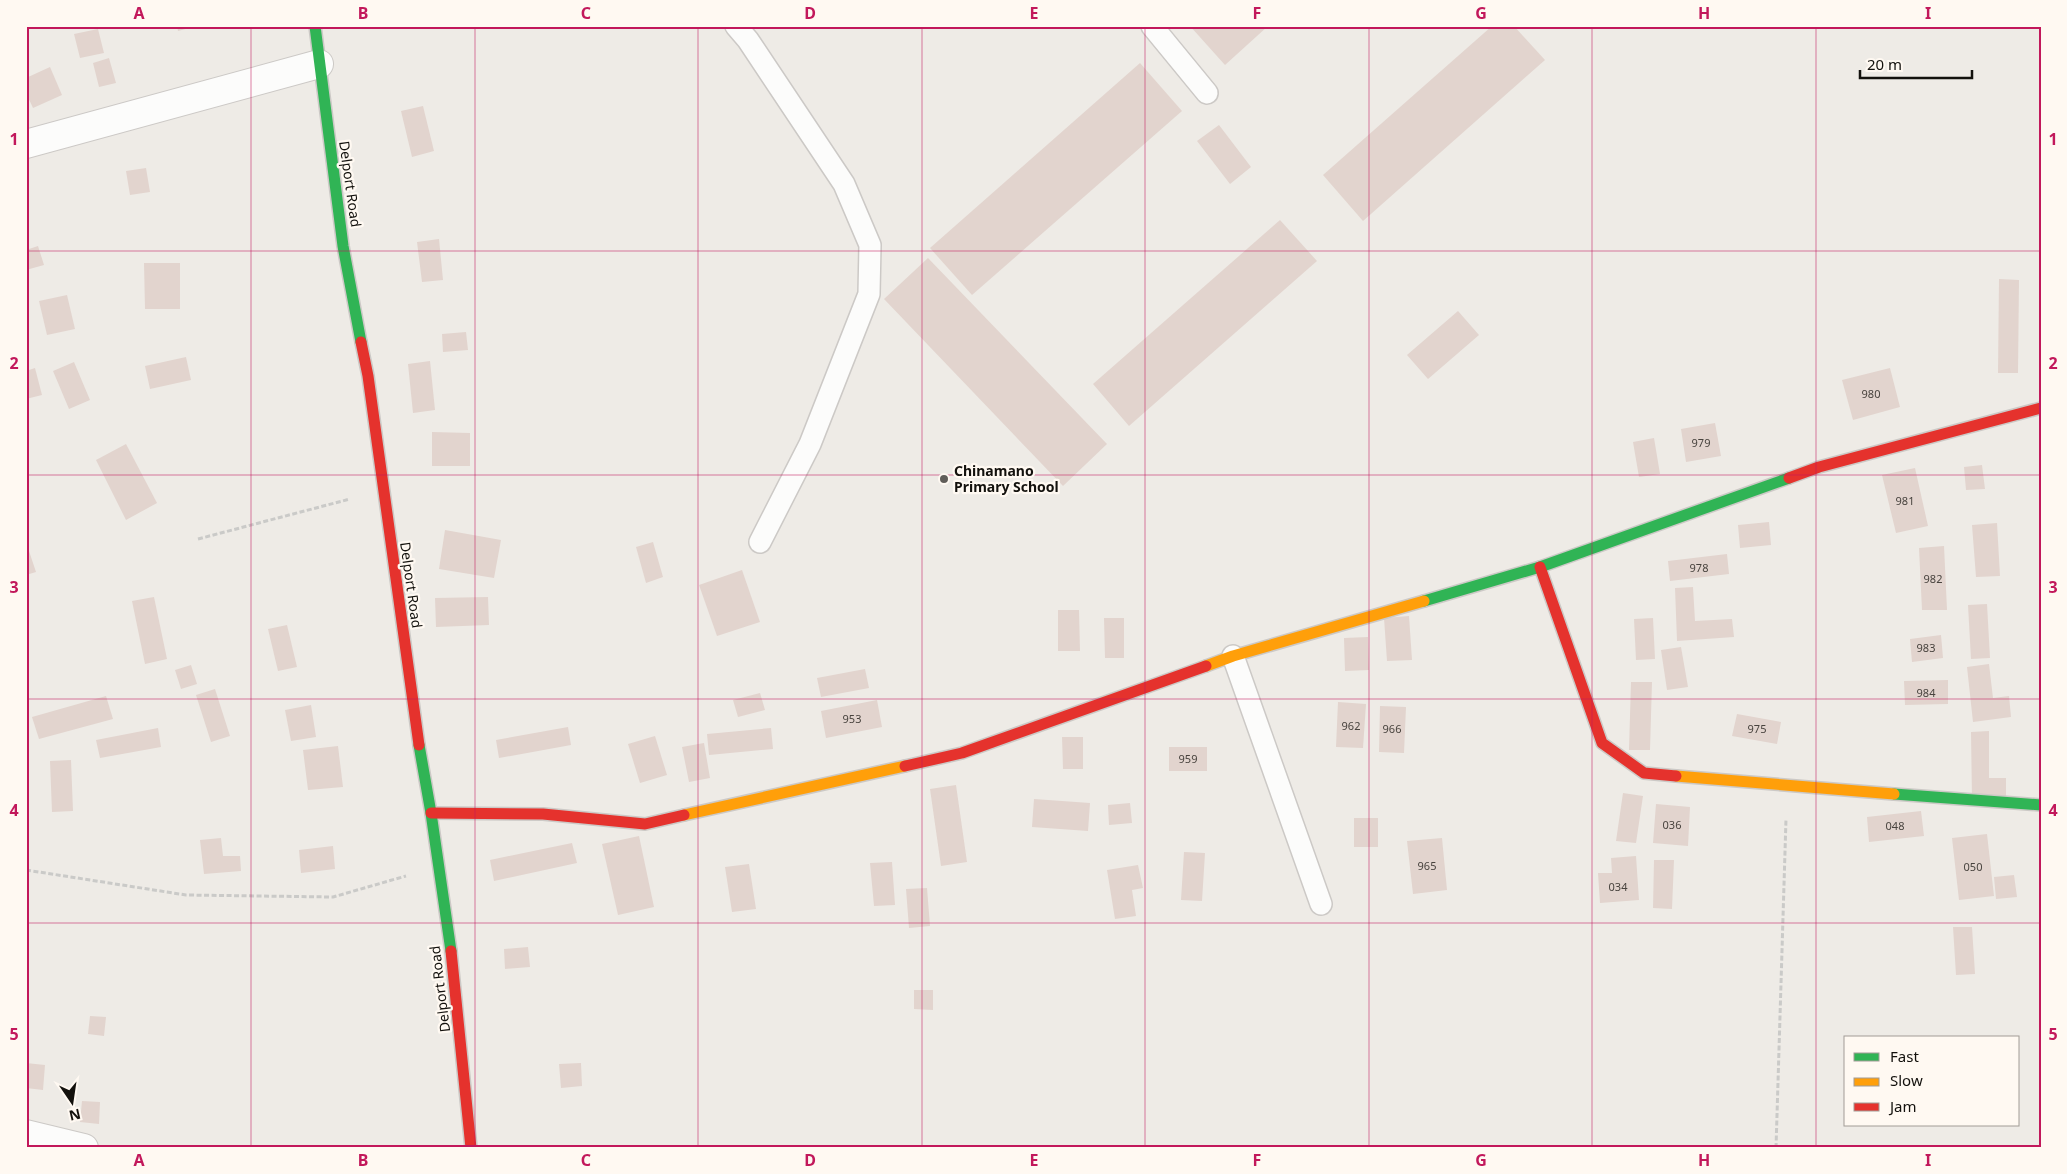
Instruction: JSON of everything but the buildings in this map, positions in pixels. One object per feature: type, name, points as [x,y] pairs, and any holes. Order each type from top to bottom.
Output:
[{"type":"street","name":"Delport Road","points":[[315,26],[343,246],[368,376],[414,718],[431,813],[452,957],[471,1148]]},
{"type":"street","points":[[26,144],[320,64]]},
{"type":"street","points":[[431,813],[543,814],[645,824],[962,753],[1233,656],[1540,567],[1819,467],[2041,408]]},
{"type":"street","points":[[1540,567],[1602,743],[1644,773],[2041,806]]},
{"type":"street","points":[[26,1134],[84,1148]]},
{"type":"lane","points":[[736,26],[748,40],[844,184],[870,245],[869,294],[810,444],[760,542]]},
{"type":"lane","points":[[1152,26],[1207,93]]},
{"type":"lane","points":[[1233,656],[1321,904]]},
{"type":"path","points":[[198,539],[384,491]]},
{"type":"path","points":[[1776,1148],[1787,786]]},
{"type":"path","points":[[26,870],[186,895],[333,897],[439,866]]},
{"type":"traffic: fast","points":[[315,26],[343,246],[361,342]]},
{"type":"traffic: fast","points":[[1424,601],[1540,567],[1789,478]]},
{"type":"traffic: fast","points":[[419,745],[451,951]]},
{"type":"traffic: fast","points":[[1894,794],[2041,805]]},
{"type":"traffic: slow","points":[[1206,666],[1233,656],[1424,601]]},
{"type":"traffic: slow","points":[[684,815],[905,766]]},
{"type":"traffic: slow","points":[[1676,776],[1894,794]]},
{"type":"traffic: jam","points":[[361,342],[368,376],[419,745]]},
{"type":"traffic: jam","points":[[1789,478],[1819,467],[2041,408]]},
{"type":"traffic: jam","points":[[1540,567],[1602,743],[1644,773],[1676,776]]},
{"type":"traffic: jam","points":[[905,766],[962,753],[1206,666]]},
{"type":"traffic: jam","points":[[431,813],[543,814],[645,824],[684,815]]},
{"type":"traffic: jam","points":[[451,951],[471,1148]]},
{"type":"place","name":"Chinamano Primary School","points":[[944,479]]}]
